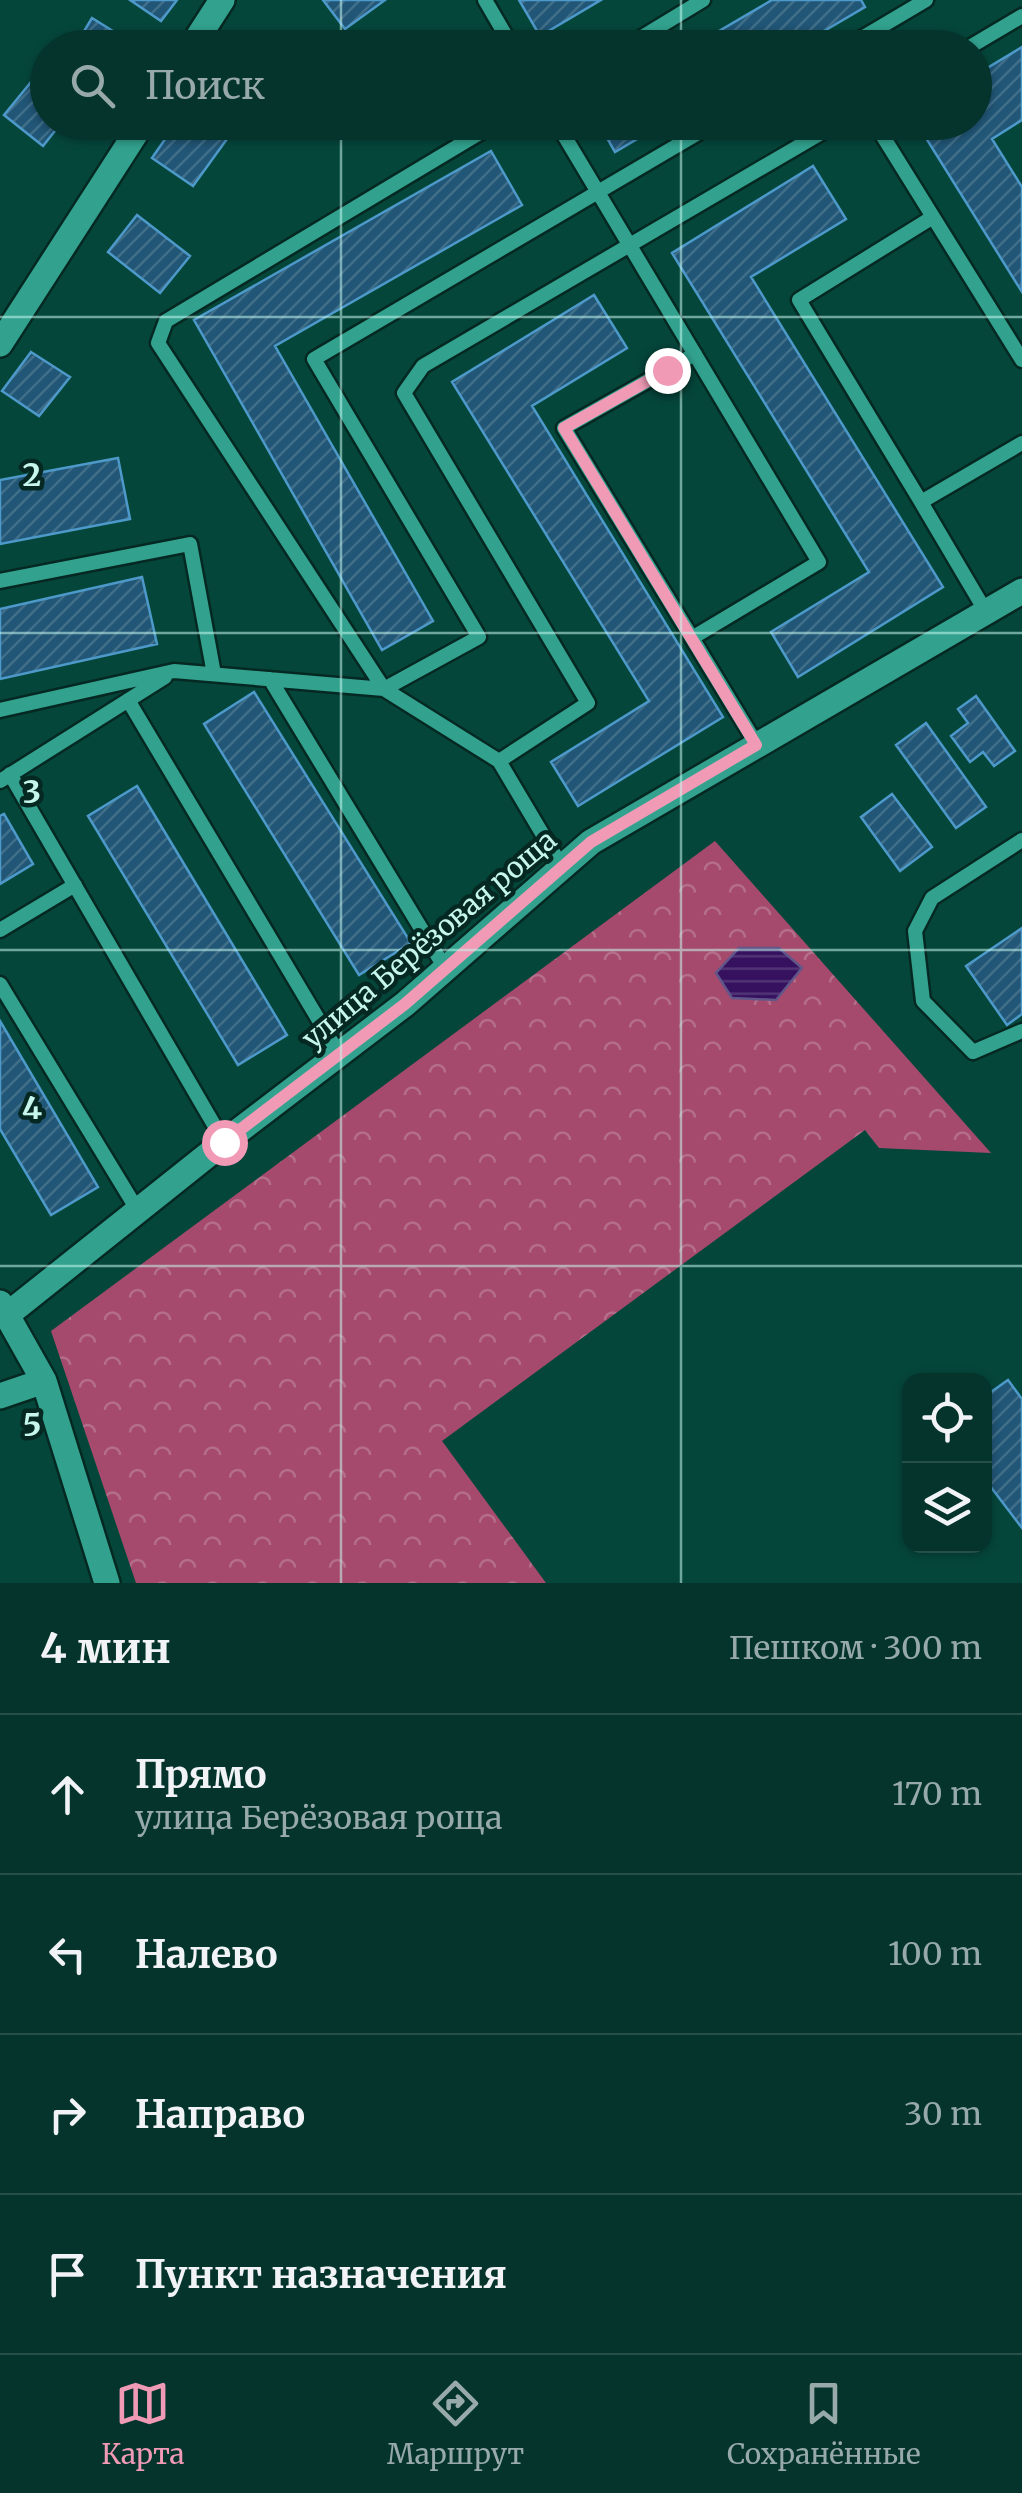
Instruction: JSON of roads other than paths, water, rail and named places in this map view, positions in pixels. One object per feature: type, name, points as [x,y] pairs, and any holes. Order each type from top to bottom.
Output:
[{"type":"street","points":[[203,30],[222,0]]},
{"type":"street","points":[[0,344],[131,140]]},
{"type":"street","name":"улица Берёзовая роща","points":[[3,1309],[339,1054],[446,968],[591,842],[1022,591]]},
{"type":"street","points":[[3,1309],[44,1381],[107,1583]]},
{"type":"street","points":[[0,1396],[44,1381]]},
{"type":"lane","points":[[486,0],[503,30]]},
{"type":"lane","points":[[654,30],[703,0]]},
{"type":"lane","points":[[874,30],[918,2]]},
{"type":"lane","points":[[992,34],[1022,16]]},
{"type":"lane","points":[[468,140],[166,321],[158,343],[384,688],[499,762],[562,867]]},
{"type":"lane","points":[[567,140],[819,562],[692,638]]},
{"type":"lane","points":[[0,710],[174,671],[384,688],[479,638],[314,359],[687,140]]},
{"type":"lane","points":[[499,762],[588,704],[404,393],[423,366],[809,140]]},
{"type":"lane","points":[[885,140],[1022,360]]},
{"type":"lane","points":[[933,217],[799,300],[986,612]]},
{"type":"lane","points":[[695,354],[564,428],[756,745]]},
{"type":"lane","points":[[921,502],[1022,443]]},
{"type":"lane","points":[[0,581],[190,544],[214,674]]},
{"type":"lane","points":[[174,671],[5,777],[75,884],[224,1142]]},
{"type":"lane","points":[[270,679],[446,968]]},
{"type":"lane","points":[[128,700],[339,1054]]},
{"type":"lane","points":[[1022,840],[932,898],[915,931],[924,1001],[974,1052],[1022,1031]]},
{"type":"lane","points":[[0,930],[75,884]]},
{"type":"lane","points":[[0,984],[138,1210]]}]
